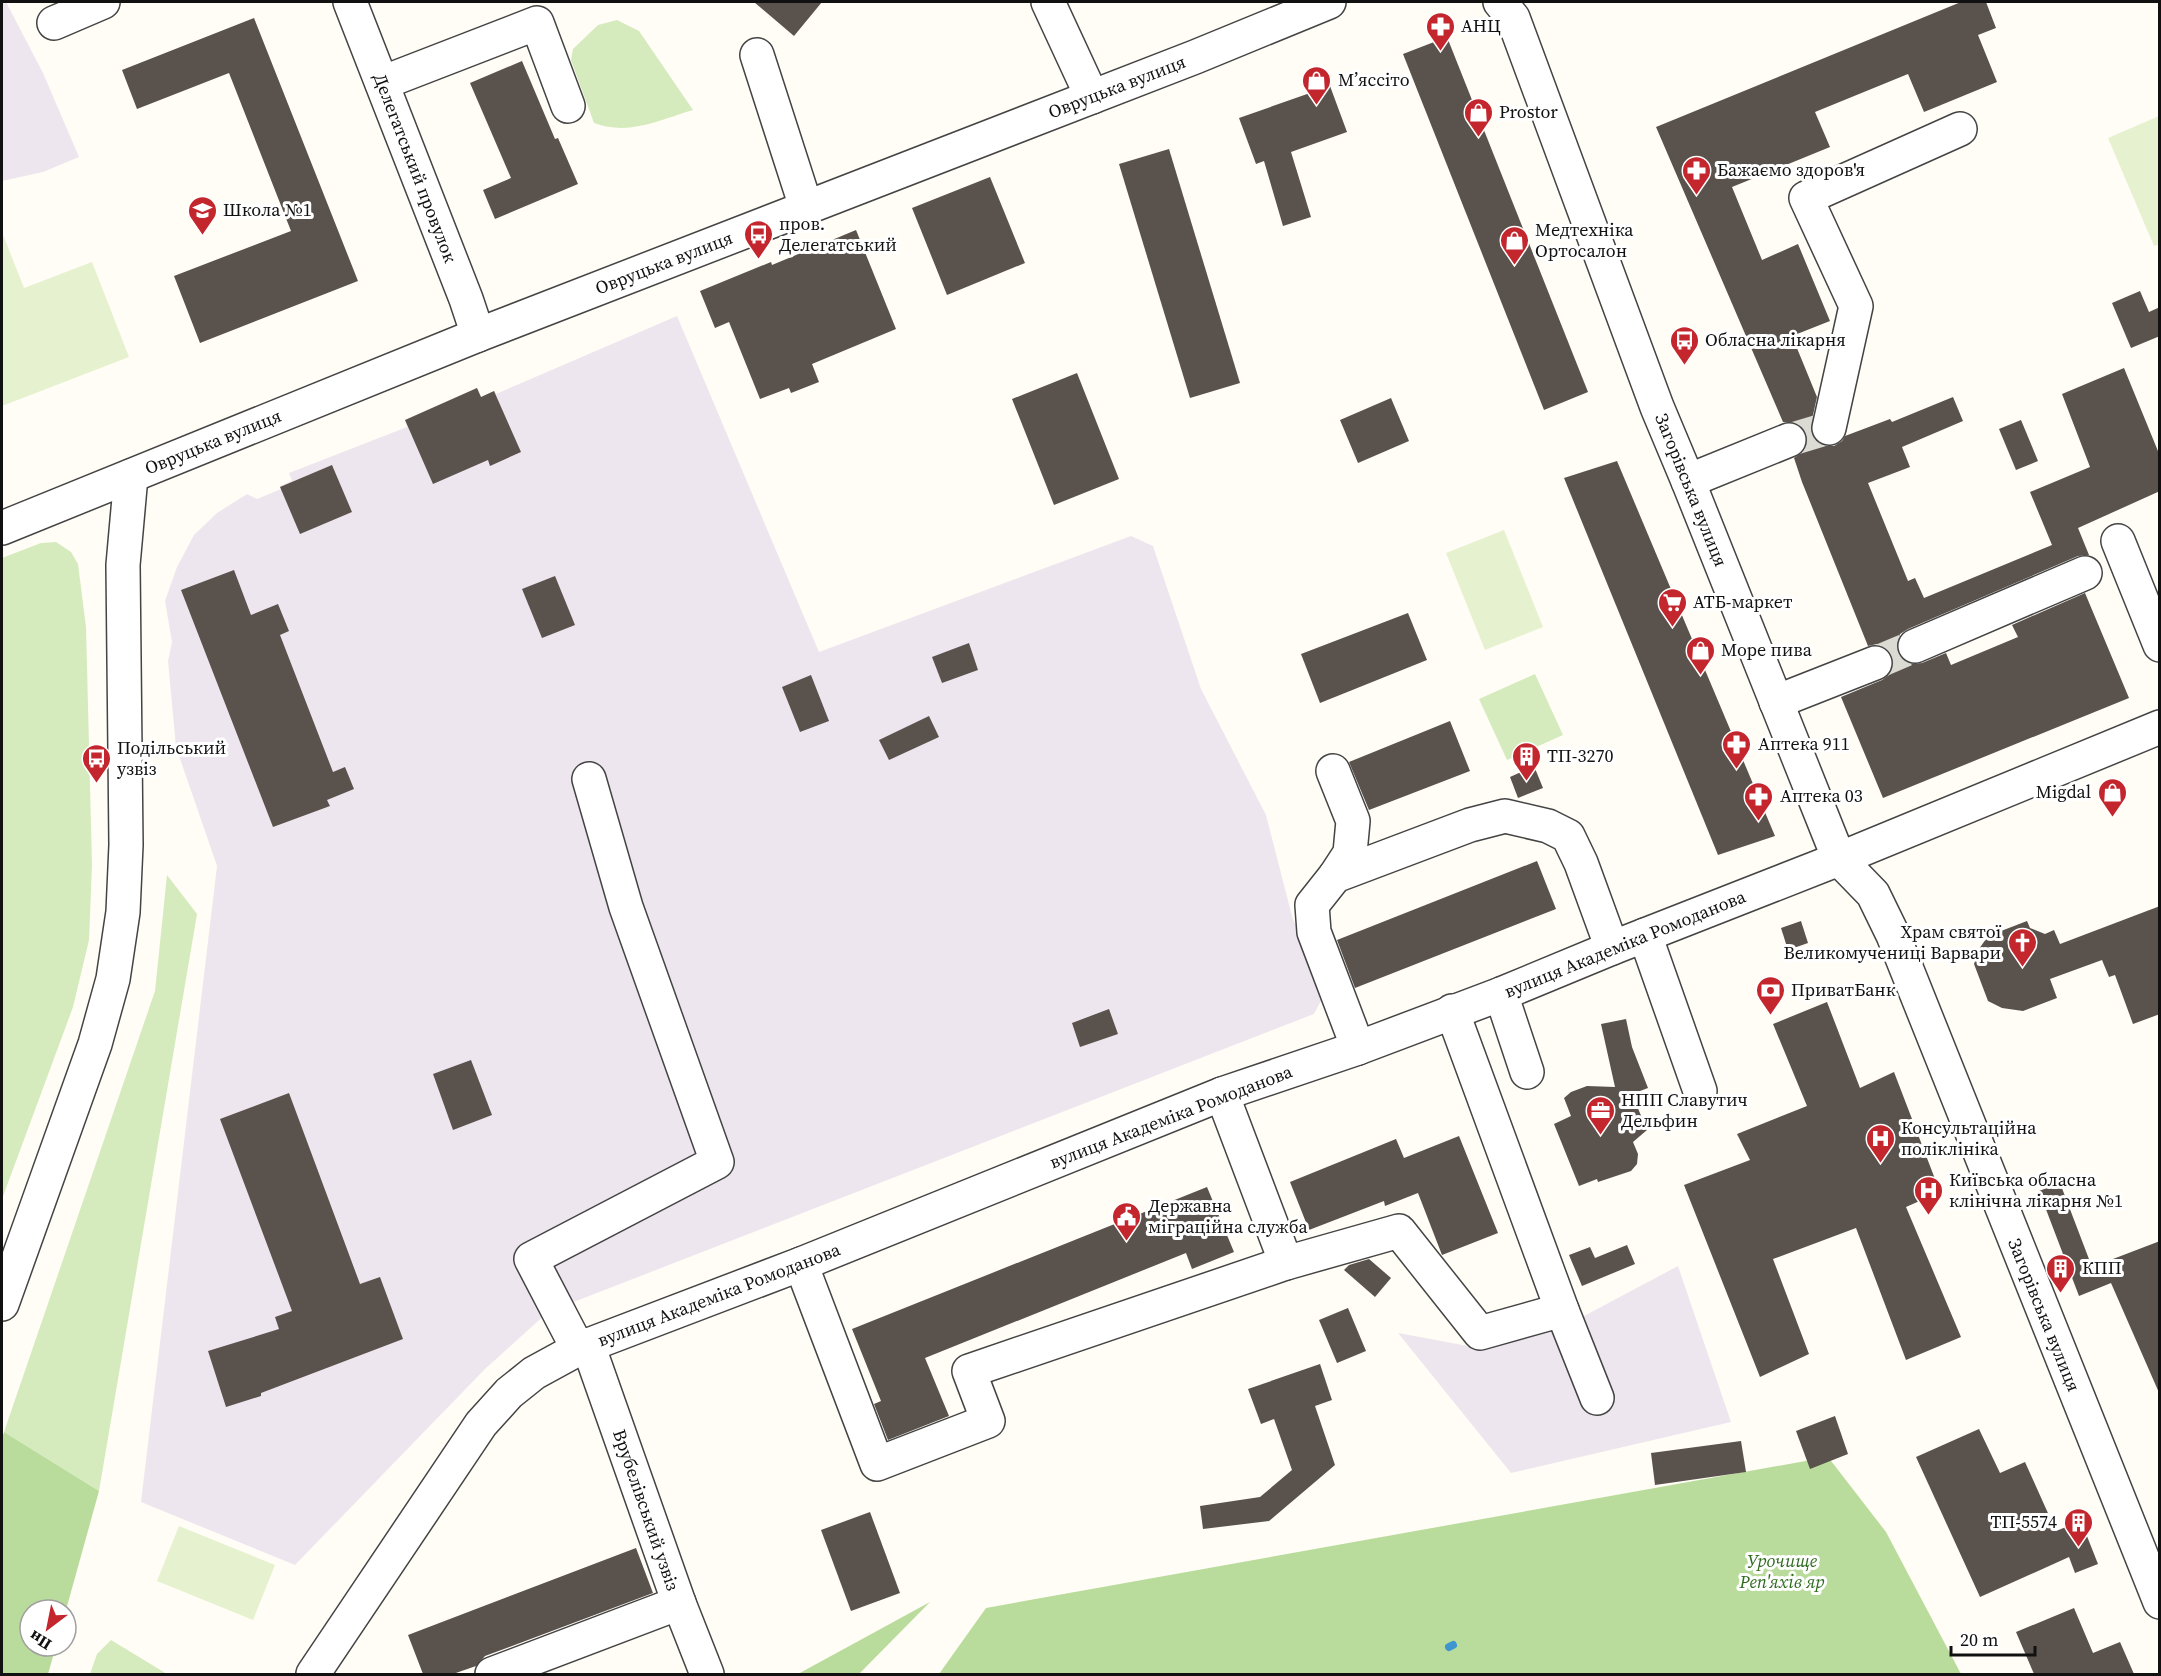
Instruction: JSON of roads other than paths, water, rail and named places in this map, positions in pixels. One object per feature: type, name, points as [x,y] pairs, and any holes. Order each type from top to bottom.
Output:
[{"type":"street","points":[[54,23],[103,2]]},
{"type":"street","name":"Делегатський провулок","points":[[350,2],[478,335]]},
{"type":"street","points":[[1048,2],[1092,97]]},
{"type":"street","name":"Овруцька вулиця","points":[[2,528],[478,335],[1195,57],[1329,2]]},
{"type":"street","name":"Загорівська вулиця","points":[[1500,2],[1513,18],[1657,407],[1839,859],[1873,894],[1893,935],[2160,1602]]},
{"type":"street","points":[[381,83],[537,23],[568,106]]},
{"type":"street","points":[[757,55],[806,207]]},
{"type":"street","points":[[1828,428],[1856,306],[1806,198],[1960,129]]},
{"type":"street","points":[[1688,481],[1789,440]]},
{"type":"street","points":[[2,1304],[95,1044],[113,979],[123,912],[126,845],[123,565],[131,476]]},
{"type":"street","points":[[2118,541],[2160,645]]},
{"type":"street","points":[[1915,646],[2085,573]]},
{"type":"street","points":[[1776,702],[1875,663]]},
{"type":"street","name":"вулиця Академіка Ромоданова","points":[[326,1670],[481,1424],[509,1393],[534,1373],[583,1347],[801,1264],[1222,1094],[1501,994],[1839,859],[2160,727]]},
{"type":"street","points":[[1333,771],[1353,821],[1350,853],[1312,905],[1314,932],[1358,1047]]},
{"type":"street","name":"Врубелівський узвіз","points":[[589,779],[626,907],[717,1162],[531,1259],[583,1347],[707,1674]]},
{"type":"street","points":[[1335,876],[1470,825],[1505,816],[1548,826],[1568,836],[1581,863],[1612,948]]},
{"type":"street","points":[[1645,935],[1700,1091]]},
{"type":"street","points":[[1501,994],[1527,1072]]},
{"type":"street","points":[[1452,1011],[1562,1310],[1598,1398]]},
{"type":"street","points":[[1222,1094],[1286,1263]]},
{"type":"street","points":[[801,1264],[877,1464],[988,1421],[969,1371],[1286,1263],[1399,1231],[1480,1334],[1562,1310]]},
{"type":"street","points":[[492,1674],[679,1603]]},
{"type":"waterway","points":[[1449,1647],[1453,1645]]},
{"type":"tunnel","points":[[1789,440],[1829,428]]},
{"type":"tunnel","points":[[1875,663],[1915,646]]},
{"type":"place","name":"АНЦ","points":[[1440,52]]},
{"type":"place","name":"Мʼяссіто","points":[[1317,106]]},
{"type":"place","name":"Prostor","points":[[1478,138]]},
{"type":"place","name":"Бажаємо здоров'я","points":[[1696,196]]},
{"type":"place","name":"Школа №1","points":[[202,236]]},
{"type":"place","name":"пров. Делегатський","points":[[758,260]]},
{"type":"place","name":"Медтехніка Ортосалон","points":[[1514,266]]},
{"type":"place","name":"Обласна лікарня","points":[[1684,366]]},
{"type":"place","name":"АТБ-маркет","points":[[1672,628]]},
{"type":"place","name":"Море пива","points":[[1700,676]]},
{"type":"place","name":"Аптека 911","points":[[1737,770]]},
{"type":"place","name":"ТП-3270","points":[[1526,782]]},
{"type":"place","name":"Подільський узвіз","points":[[96,784]]},
{"type":"place","name":"Migdal","points":[[2112,818]]},
{"type":"place","name":"Аптека 03","points":[[1759,822]]},
{"type":"place","name":"Храм святої Великомучениці Варвари","points":[[2022,968]]},
{"type":"place","name":"ПриватБанк","points":[[1770,1016]]},
{"type":"place","name":"НПП Славутич Дельфин","points":[[1600,1136]]},
{"type":"place","name":"Консультаційна поліклініка","points":[[1880,1164]]},
{"type":"place","name":"Київська обласна клінічна лікарня №1","points":[[1928,1216]]},
{"type":"place","name":"Державна міграційна служба","points":[[1127,1242]]},
{"type":"place","name":"КПП","points":[[2061,1294]]},
{"type":"place","name":"ТП-5574","points":[[2078,1548]]},
{"type":"park label","name":"Урочище Реп'яхів яр","points":[[1782,1571]]}]
